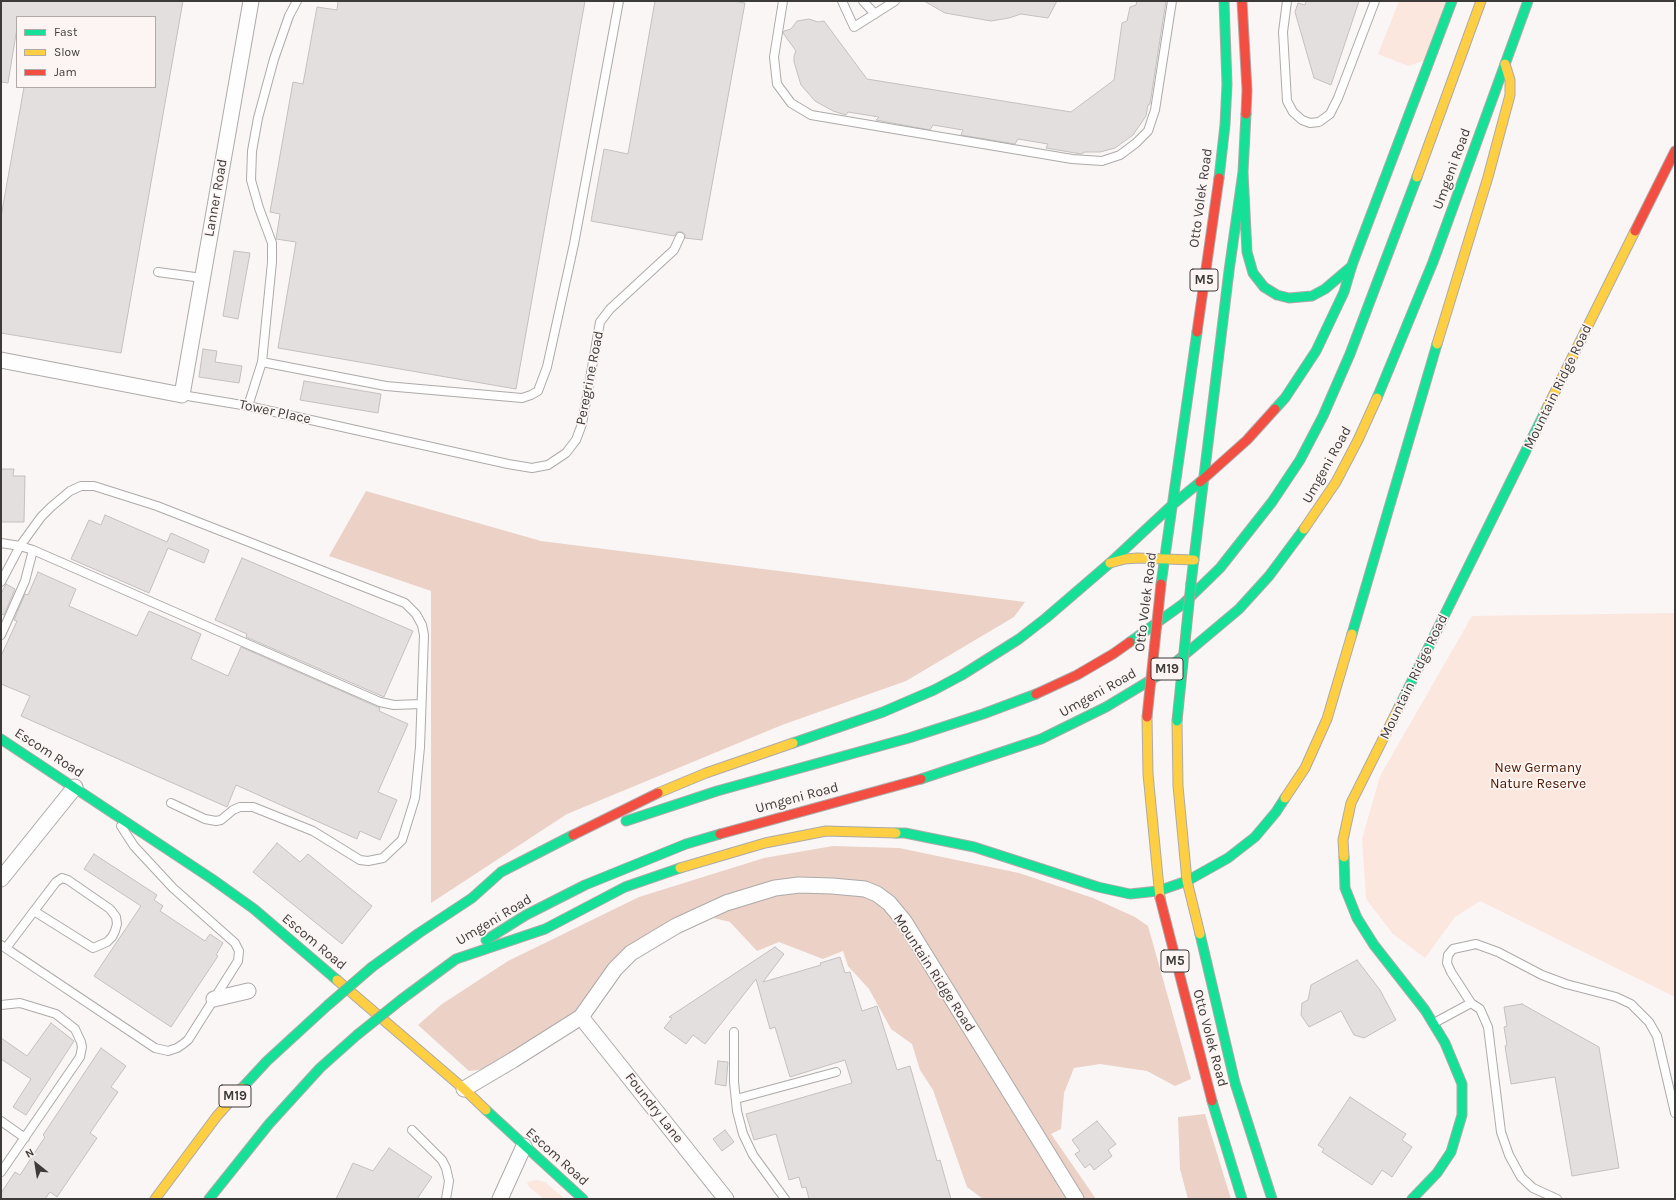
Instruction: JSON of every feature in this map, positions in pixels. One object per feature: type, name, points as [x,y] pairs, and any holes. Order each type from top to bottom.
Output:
[{"type":"main road","name":"Otto Volek Road","points":[[1224,1],[1227,84],[1220,174],[1171,506],[1147,717],[1148,774],[1158,891],[1206,1081],[1242,1199]]},
{"type":"main road","name":"Otto Volek Road","points":[[1242,1],[1247,90],[1243,172],[1229,271],[1205,478],[1191,583],[1177,721],[1178,786],[1187,881],[1235,1083],[1272,1199]]},
{"type":"main road","points":[[472,898],[501,872],[647,797],[706,773],[883,712],[941,686],[992,657],[1019,639],[1046,618],[1110,563],[1171,506],[1247,440],[1285,398],[1316,351],[1344,292],[1352,265],[1452,1]]},
{"type":"main road","name":"Umgeni Road","points":[[472,898],[535,862],[636,816],[717,791],[909,738],[983,714],[1038,693],[1076,675],[1113,654],[1183,604],[1220,568],[1272,502],[1300,460],[1323,416],[1350,354],[1398,228],[1481,1]]},
{"type":"main road","name":"Umgeni Road","points":[[456,959],[526,915],[578,889],[636,863],[686,844],[933,776],[1041,739],[1106,707],[1164,672],[1239,609],[1269,576],[1316,514],[1336,482],[1358,440],[1379,394],[1430,268],[1528,1]]},
{"type":"main road","points":[[456,959],[545,929],[625,888],[662,873],[765,843],[826,831],[905,833],[974,847],[1098,887],[1130,894],[1158,891],[1187,881],[1228,858],[1255,837],[1276,812],[1305,768],[1327,719],[1457,276],[1488,176],[1510,95],[1510,80],[1505,64]]},
{"type":"main road","name":"Mountain Ridge Road","points":[[1412,1199],[1437,1172],[1451,1152],[1462,1115],[1462,1084],[1445,1043],[1433,1023],[1425,1010],[1374,945],[1357,918],[1351,903],[1346,888],[1343,840],[1351,803],[1675,151]]},
{"type":"main road","points":[[1243,172],[1247,252],[1253,273],[1264,287],[1277,295],[1289,298],[1312,296],[1325,289],[1352,265]]},
{"type":"main road","points":[[1110,563],[1125,559],[1138,558],[1194,560]]},
{"type":"main road","name":"Escom Road","points":[[1,739],[115,813],[254,909],[464,1089],[583,1199]]},
{"type":"main road","name":"M19","points":[[156,1199],[217,1116],[267,1061],[328,1004],[372,967],[419,933],[472,898]]},
{"type":"main road","name":"M19","points":[[209,1199],[269,1124],[320,1068],[357,1035],[456,959]]},
{"type":"street","name":"Lanner Road","points":[[182,395],[251,1]]},
{"type":"street","name":"Tower Place","points":[[1,360],[182,395]]},
{"type":"street","points":[[1,880],[75,787]]},
{"type":"street","name":"Mountain Ridge Road","points":[[464,1089],[514,1060],[581,1017],[615,969],[631,953],[676,926],[726,903],[775,888],[799,885],[865,889],[878,894],[889,903],[904,921],[1076,1199]]},
{"type":"street","points":[[214,999],[248,991]]},
{"type":"street","name":"Foundry Lane","points":[[581,1017],[726,1199]]},
{"type":"street","points":[[500,1199],[524,1146]]},
{"type":"lane","points":[[248,406],[262,362],[272,262],[272,242],[251,180],[252,151],[258,118],[274,59],[289,16],[297,1]]},
{"type":"lane","points":[[262,362],[386,386],[522,398],[531,396],[538,391],[547,367],[574,244],[618,1]]},
{"type":"lane","points":[[783,1],[774,56],[777,84],[791,103],[811,115],[1064,157],[1102,161],[1120,155],[1136,143],[1148,131],[1155,110],[1172,1]]},
{"type":"lane","points":[[842,1],[854,27],[895,1]]},
{"type":"lane","points":[[863,1],[875,14]]},
{"type":"lane","points":[[1287,1],[1283,32],[1287,101],[1293,112],[1302,120],[1310,123],[1319,122],[1330,114],[1338,98],[1375,1]]},
{"type":"lane","name":"Peregrine Road","points":[[548,465],[566,453],[576,440],[582,424],[600,322],[610,309],[674,250],[680,237]]},
{"type":"lane","points":[[158,272],[202,278]]},
{"type":"lane","name":"Tower Place","points":[[182,395],[248,406],[508,464],[532,468],[548,465]]},
{"type":"lane","points":[[1,582],[20,546],[41,517],[58,500],[70,491],[80,486],[94,486],[157,506],[410,606],[422,625],[424,635],[420,747],[415,798],[402,840],[383,858],[368,861],[360,860],[313,831],[253,807],[240,807],[233,810],[221,820],[216,820],[205,819],[171,803]]},
{"type":"lane","points":[[1,543],[33,550],[380,702],[394,705],[421,704]]},
{"type":"lane","points":[[1,635],[25,581],[33,550]]},
{"type":"lane","points":[[34,911],[93,948],[103,944],[112,937],[115,931],[117,924],[116,916],[110,909],[68,880],[62,878],[56,882],[34,911],[4,946],[155,1048],[163,1051],[178,1048],[188,1040],[238,960],[239,953],[237,947],[173,888],[134,846],[128,839],[115,813]]},
{"type":"lane","points":[[1557,1199],[1533,1188],[1521,1177],[1509,1155],[1501,1132],[1488,1028],[1480,1009],[1471,1003],[1451,972],[1447,962],[1448,955],[1452,949],[1476,944],[1498,952],[1542,975],[1566,984],[1616,997],[1631,1004],[1649,1022],[1658,1036],[1675,1113]]},
{"type":"lane","points":[[1,1005],[20,1003],[56,1014],[75,1029],[81,1042],[80,1057],[26,1138],[1,1172]]},
{"type":"lane","points":[[1433,1023],[1471,1003]]},
{"type":"lane","points":[[734,1032],[736,1099],[741,1128],[747,1145],[785,1199]]},
{"type":"lane","points":[[736,1099],[836,1072]]},
{"type":"lane","points":[[1,1121],[26,1138]]},
{"type":"lane","points":[[412,1130],[442,1160],[446,1168],[449,1181],[446,1199]]},
{"type":"green space","points":[[1399,1],[1450,1],[1429,59],[1408,66],[1378,54]]},
{"type":"green space","name":"New Germany Nature Reserve","points":[[1675,613],[1675,997],[1480,901],[1455,917],[1425,958],[1393,934],[1366,899],[1362,839],[1380,776],[1472,616]]},
{"type":"green space","points":[[537,1180],[545,1182],[565,1199],[544,1199],[529,1187],[527,1182]]},
{"type":"shaded area","points":[[366,491],[541,541],[1025,602],[1014,617],[906,681],[782,725],[567,814],[431,903],[431,591],[329,556]]},
{"type":"shaded area","points":[[833,846],[899,848],[1019,873],[1093,898],[1135,917],[1148,926],[1191,1079],[1175,1086],[1147,1071],[1100,1064],[1074,1068],[1064,1093],[1061,1129],[1051,1134],[1096,1199],[983,1199],[967,1187],[933,1090],[920,1070],[912,1044],[891,1029],[869,989],[848,966],[843,951],[823,959],[779,942],[757,951],[730,922],[701,915],[631,953],[592,1002],[513,1060],[478,1070],[469,1071],[418,1025],[442,1004],[508,961],[639,897],[764,858]]},
{"type":"shaded area","points":[[1205,1114],[1231,1199],[1188,1199],[1180,1169],[1178,1117]]},
{"type":"building","points":[[1,1],[183,1],[121,353],[1,333],[1,217],[24,88],[156,88],[156,16],[16,16],[16,34],[8,83],[1,82]]},
{"type":"building","points":[[338,1],[585,1],[516,389],[278,348],[296,242],[276,239],[280,214],[270,212],[293,82],[303,84],[317,7],[337,10]]},
{"type":"building","points":[[655,1],[733,1],[745,3],[702,240],[685,238],[685,234],[682,232],[677,232],[674,236],[591,221],[604,149],[628,154]]},
{"type":"building","points":[[924,1],[1057,1],[1048,18],[1021,14],[991,21],[945,13]]},
{"type":"building","points":[[1137,1],[1166,1],[1150,104],[1148,105],[1146,116],[1133,135],[1115,148],[1100,152],[1085,152],[1081,154],[1046,148],[1048,144],[1018,139],[1015,144],[961,135],[963,130],[933,125],[930,130],[876,120],[879,117],[848,112],[846,115],[833,111],[815,101],[801,85],[794,62],[796,51],[783,33],[784,31],[791,29],[797,21],[809,19],[818,22],[824,21],[867,79],[1071,112],[1114,80],[1122,23],[1127,21],[1130,7],[1136,5]]},
{"type":"building","points":[[1306,1],[1359,1],[1331,85],[1314,78],[1295,12],[1298,3],[1305,5]]},
{"type":"building","points":[[234,251],[250,253],[238,319],[223,316]]},
{"type":"building","points":[[203,349],[217,351],[215,362],[242,366],[239,383],[199,377]]},
{"type":"building","points":[[304,381],[381,394],[378,413],[300,400]]},
{"type":"building","points":[[1,469],[14,469],[13,476],[25,476],[24,522],[1,522]]},
{"type":"building","points":[[105,515],[167,542],[171,533],[209,550],[204,563],[168,548],[149,593],[71,559],[89,520],[101,525]]},
{"type":"building","points":[[242,558],[413,631],[384,697],[246,637],[247,634],[215,620]]},
{"type":"building","points":[[38,572],[76,589],[69,606],[137,636],[149,611],[201,634],[191,659],[228,676],[241,647],[380,708],[379,711],[408,724],[378,792],[397,800],[380,840],[360,831],[357,839],[236,785],[227,807],[21,716],[30,696],[1,684],[1,656],[17,621],[14,620],[25,594],[28,595]]},
{"type":"building","points":[[6,584],[15,589],[4,615],[1,614],[1,594]]},
{"type":"building","points":[[277,843],[300,862],[308,854],[372,906],[342,944],[253,872]]},
{"type":"building","points":[[94,854],[157,895],[154,900],[163,906],[160,911],[205,941],[210,934],[223,943],[216,955],[218,956],[171,1027],[94,976],[141,906],[84,869]]},
{"type":"building","points":[[775,947],[784,954],[763,982],[821,965],[820,963],[840,957],[845,973],[850,972],[862,1011],[877,1006],[897,1070],[910,1066],[937,1161],[940,1160],[951,1199],[809,1199],[806,1187],[802,1188],[799,1177],[789,1180],[776,1134],[754,1140],[746,1114],[852,1083],[845,1060],[790,1077],[775,1027],[770,1029],[756,979],[705,1044],[693,1035],[686,1044],[664,1028],[672,1018],[669,1017]]},
{"type":"building","points":[[1357,960],[1380,990],[1396,1020],[1364,1038],[1354,1035],[1341,1011],[1309,1027],[1301,1015],[1302,1003],[1308,1000],[1311,985]]},
{"type":"building","points":[[1522,1004],[1599,1047],[1619,1168],[1572,1176],[1555,1077],[1511,1084],[1505,1046],[1507,1045],[1504,1027],[1507,1026],[1504,1007]]},
{"type":"building","points":[[51,1023],[74,1041],[26,1115],[13,1107],[31,1079],[1,1059],[1,1038],[27,1056]]},
{"type":"building","points":[[101,1048],[126,1066],[111,1087],[118,1092],[90,1133],[97,1138],[57,1197],[50,1192],[45,1199],[1,1199],[1,1193],[15,1172],[20,1175],[45,1137],[43,1135]]},
{"type":"building","points":[[718,1061],[728,1062],[726,1086],[715,1084]]},
{"type":"building","points":[[1350,1097],[1406,1134],[1402,1140],[1412,1147],[1392,1177],[1382,1170],[1372,1185],[1322,1152],[1324,1149],[1318,1145]]},
{"type":"building","points":[[1097,1121],[1116,1144],[1108,1150],[1112,1156],[1094,1170],[1090,1164],[1085,1168],[1075,1154],[1080,1151],[1072,1140]]},
{"type":"building","points":[[725,1130],[734,1142],[722,1151],[713,1139]]},
{"type":"building","points":[[389,1148],[432,1177],[417,1199],[336,1199],[353,1163],[373,1171]]},
{"type":"traffic: fast","points":[[1219,178],[1225,125],[1227,84],[1224,1]]},
{"type":"traffic: fast","points":[[1275,409],[1285,398],[1316,351],[1344,292],[1352,265],[1452,1]]},
{"type":"traffic: fast","points":[[1377,398],[1433,262],[1528,1]]},
{"type":"traffic: fast","points":[[1191,583],[1229,271],[1243,172],[1246,114]]},
{"type":"traffic: fast","points":[[1243,172],[1247,252],[1253,273],[1264,287],[1277,295],[1289,298],[1312,296],[1325,289],[1352,266]]},
{"type":"traffic: fast","points":[[1130,642],[1183,604],[1220,568],[1272,502],[1300,460],[1323,416],[1350,354],[1417,177]]},
{"type":"traffic: fast","points":[[1161,584],[1197,332]]},
{"type":"traffic: fast","points":[[1352,634],[1437,344]]},
{"type":"traffic: fast","points":[[1399,707],[1547,408]]},
{"type":"traffic: fast","points":[[793,743],[883,712],[934,690],[962,675],[1019,639],[1110,563],[1171,506],[1200,482]]},
{"type":"traffic: fast","points":[[921,779],[1041,739],[1106,707],[1164,672],[1239,609],[1269,576],[1304,529]]},
{"type":"traffic: fast","points":[[1177,721],[1191,583]]},
{"type":"traffic: fast","points":[[626,821],[717,791],[909,738],[983,714],[1036,694]]},
{"type":"traffic: fast","points":[[1,739],[212,879],[254,909],[337,980]]},
{"type":"traffic: fast","points":[[896,833],[905,833],[974,847],[1098,887],[1130,894],[1158,891],[1187,881],[1228,858],[1255,837],[1276,812],[1285,798]]},
{"type":"traffic: fast","points":[[486,940],[526,915],[585,885],[686,844],[720,834]]},
{"type":"traffic: fast","points":[[372,967],[419,933],[472,898],[501,872],[573,835]]},
{"type":"traffic: fast","points":[[1344,857],[1345,888],[1357,918],[1374,945],[1425,1010],[1445,1043],[1462,1084],[1462,1115],[1451,1152],[1437,1173],[1412,1199]]},
{"type":"traffic: fast","points":[[402,999],[456,959],[545,929],[625,887],[680,868]]},
{"type":"traffic: fast","points":[[1200,934],[1235,1083],[1272,1199]]},
{"type":"traffic: fast","points":[[328,1005],[372,967]]},
{"type":"traffic: fast","points":[[357,1035],[402,999]]},
{"type":"traffic: fast","points":[[242,1088],[267,1061],[328,1005]]},
{"type":"traffic: fast","points":[[209,1199],[269,1124],[320,1068],[357,1035]]},
{"type":"traffic: fast","points":[[1212,1101],[1242,1199]]},
{"type":"traffic: fast","points":[[486,1110],[583,1199]]},
{"type":"traffic: slow","points":[[1417,177],[1481,1]]},
{"type":"traffic: slow","points":[[1437,344],[1488,177],[1510,95],[1510,80],[1505,64]]},
{"type":"traffic: slow","points":[[1547,408],[1635,231]]},
{"type":"traffic: slow","points":[[1304,529],[1336,482],[1358,440],[1377,398]]},
{"type":"traffic: slow","points":[[1110,563],[1125,559],[1138,558],[1194,560]]},
{"type":"traffic: slow","points":[[1285,798],[1305,768],[1327,719],[1352,634]]},
{"type":"traffic: slow","points":[[1344,857],[1343,840],[1351,803],[1399,707]]},
{"type":"traffic: slow","points":[[1147,717],[1148,774],[1160,898]]},
{"type":"traffic: slow","points":[[1177,721],[1178,786],[1187,881],[1200,934]]},
{"type":"traffic: slow","points":[[658,793],[706,773],[793,743]]},
{"type":"traffic: slow","points":[[680,868],[765,843],[826,831],[896,833]]},
{"type":"traffic: slow","points":[[337,980],[464,1089],[486,1110]]},
{"type":"traffic: slow","points":[[155,1199],[217,1116],[242,1088]]},
{"type":"traffic: jam","points":[[1242,1],[1247,90],[1246,114]]},
{"type":"traffic: jam","points":[[1635,231],[1675,151]]},
{"type":"traffic: jam","points":[[1197,332],[1219,178]]},
{"type":"traffic: jam","points":[[1200,482],[1247,440],[1275,409]]},
{"type":"traffic: jam","points":[[1147,717],[1161,584]]},
{"type":"traffic: jam","points":[[1036,694],[1077,675],[1113,654],[1130,642]]},
{"type":"traffic: jam","points":[[720,834],[921,779]]},
{"type":"traffic: jam","points":[[573,835],[658,793]]},
{"type":"traffic: jam","points":[[1160,898],[1212,1101]]}]
